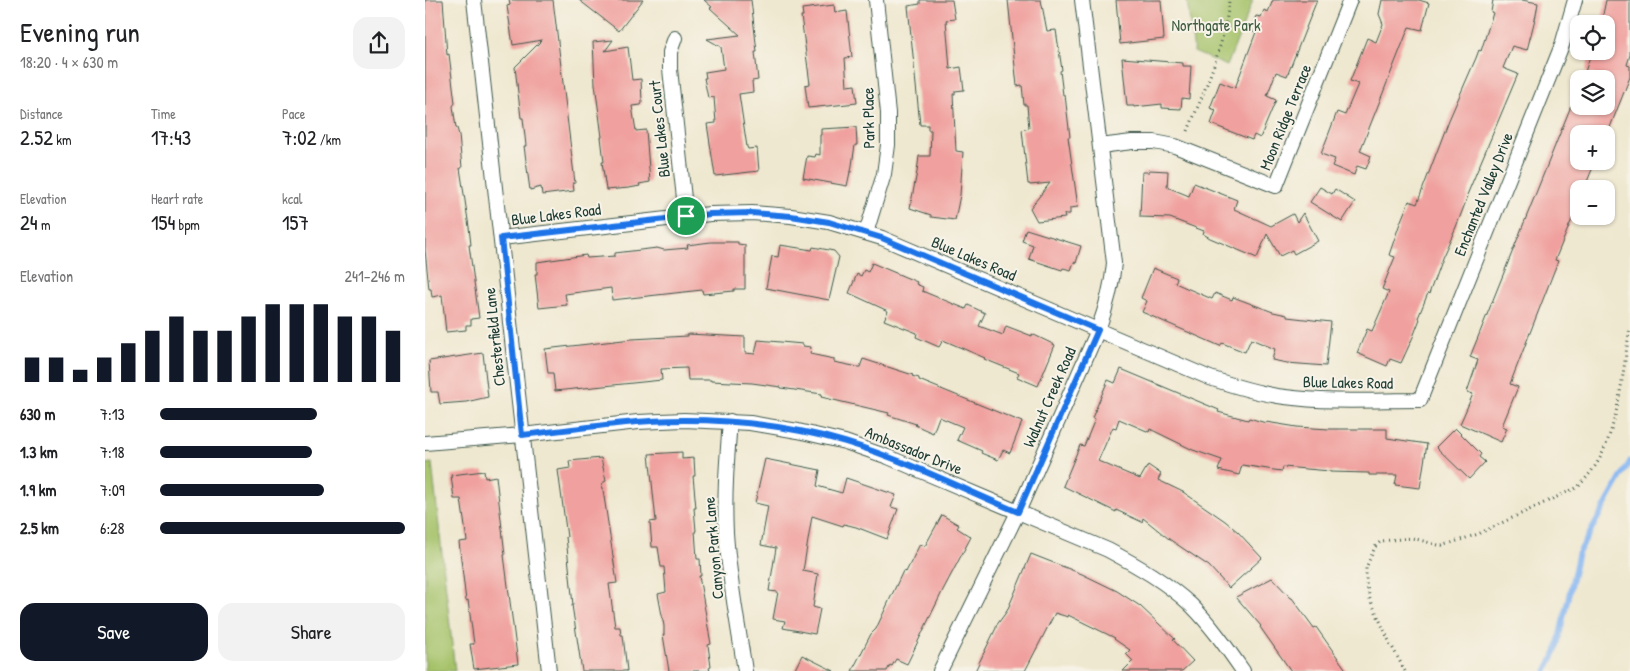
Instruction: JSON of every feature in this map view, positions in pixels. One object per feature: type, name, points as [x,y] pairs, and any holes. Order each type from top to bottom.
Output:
[{"type":"street","name":"Chesterfield Lane","points":[[474,0],[549,671]]},
{"type":"street","name":"Park Place","points":[[866,233],[883,174],[888,144],[888,114],[875,0]]},
{"type":"street","name":"Walnut Creek Road","points":[[940,671],[1018,512],[1098,330],[1112,285],[1114,263],[1082,0]]},
{"type":"street","name":"Moon Ridge Terrace","points":[[1100,146],[1132,142],[1154,142],[1175,146],[1276,186],[1350,0]]},
{"type":"street","name":"Enchanted Valley Drive","points":[[1420,400],[1562,45],[1575,0]]},
{"type":"street","name":"Blue Lakes Court","points":[[675,38],[671,52],[670,68],[686,216]]},
{"type":"street","name":"Blue Lakes Road","points":[[501,238],[686,216],[752,213],[791,216],[829,222],[866,233],[1210,378],[1246,390],[1318,401],[1420,400]]},
{"type":"street","name":"Ambassador Drive","points":[[425,443],[522,435],[638,422],[684,420],[730,422],[798,431],[845,442],[888,456],[1108,550],[1137,565],[1163,582],[1191,606],[1214,630],[1243,671]]},
{"type":"street","name":"Canyon Park Lane","points":[[730,422],[725,488],[726,534],[730,576],[745,671]]},
{"type":"path","points":[[1188,131],[1219,54],[1229,0]]},
{"type":"path","points":[[1405,671],[1389,642],[1370,599],[1366,583],[1366,568],[1375,547],[1381,541],[1412,538],[1442,546],[1478,534],[1578,487],[1601,456],[1612,428],[1630,327]]},
{"type":"green space","name":"Northgate Park","points":[[1187,0],[1253,0],[1227,66],[1194,52]]},
{"type":"green space","points":[[432,463],[455,671],[425,671],[425,464]]},
{"type":"building","points":[[425,0],[443,0],[447,55],[449,54],[455,103],[453,106],[456,128],[459,135],[462,168],[460,168],[469,227],[471,245],[469,245],[479,318],[471,319],[471,325],[466,325],[466,330],[446,332],[442,295],[432,297],[431,289],[429,289],[425,250]]},
{"type":"building","points":[[509,0],[553,0],[575,183],[573,183],[574,191],[542,195],[541,187],[530,190],[524,146],[526,146],[523,118],[521,118],[515,67],[542,40],[513,45],[507,6],[510,5]]},
{"type":"building","points":[[579,0],[643,0],[619,31]]},
{"type":"building","points":[[704,0],[751,0],[758,80],[752,81],[753,92],[739,94],[747,147],[748,149],[757,148],[759,171],[715,176],[707,124],[716,123],[714,97],[708,98],[704,78],[706,78],[705,72],[724,69],[721,47],[707,39],[740,35],[710,8],[712,7]]},
{"type":"building","points":[[920,0],[952,0],[955,19],[946,20],[950,69],[961,67],[964,90],[955,91],[955,94],[953,94],[956,151],[963,152],[960,195],[955,220],[931,217],[931,215],[910,208],[919,156],[930,156],[931,130],[928,130],[928,125],[920,125],[908,6],[920,4]]},
{"type":"building","points":[[1008,0],[1041,0],[1047,31],[1056,30],[1078,207],[1070,208],[1070,214],[1064,214],[1065,218],[1037,221],[1030,208],[1050,183],[1028,184],[1022,130],[1029,128],[1027,105],[1024,105],[1022,85],[1017,86]]},
{"type":"building","points":[[1116,0],[1161,0],[1164,39],[1120,44]]},
{"type":"building","points":[[1273,0],[1317,0],[1287,76],[1276,72],[1267,96],[1276,100],[1260,138],[1254,135],[1252,140],[1211,124],[1216,110],[1210,108],[1220,82],[1235,88],[1256,32],[1250,30],[1256,16],[1261,17],[1264,10],[1268,12]]},
{"type":"building","points":[[1382,0],[1419,0],[1429,3],[1422,30],[1409,27],[1360,151],[1371,156],[1366,169],[1357,166],[1354,175],[1332,166],[1335,159],[1321,154],[1337,112],[1345,115],[1358,84],[1350,81],[1367,38],[1376,42],[1383,24],[1379,14]]},
{"type":"building","points":[[1493,0],[1522,0],[1538,3],[1527,50],[1512,46],[1503,68],[1518,74],[1467,195],[1456,227],[1418,318],[1420,319],[1413,337],[1401,363],[1390,359],[1387,366],[1357,353],[1367,329],[1372,331],[1389,292],[1382,289],[1395,257],[1389,255],[1400,223],[1409,201],[1417,204],[1449,120],[1479,50],[1481,51],[1493,13],[1491,12]]},
{"type":"building","points":[[1606,0],[1630,0],[1630,55],[1627,65],[1630,66],[1630,77],[1615,115],[1615,70],[1586,70],[1589,60],[1615,60],[1615,15],[1603,15]]},
{"type":"building","points":[[834,5],[835,13],[847,11],[852,57],[845,58],[847,86],[855,85],[857,103],[808,108],[805,85],[810,84],[801,16],[803,16],[802,9]]},
{"type":"building","points":[[613,40],[605,51],[628,47],[632,80],[641,79],[642,103],[641,105],[632,106],[636,131],[646,130],[650,182],[629,188],[606,190],[595,84],[593,42]]},
{"type":"building","points":[[1122,58],[1183,63],[1183,66],[1191,66],[1189,99],[1182,98],[1181,109],[1162,108],[1162,104],[1127,106]]},
{"type":"building","points":[[1570,108],[1570,115],[1615,115],[1611,125],[1570,125],[1570,170],[1592,170],[1588,180],[1570,180],[1570,224],[1555,260],[1558,261],[1510,384],[1518,387],[1502,426],[1507,428],[1501,442],[1460,424],[1473,394],[1467,392],[1478,360],[1470,357]]},
{"type":"building","points":[[856,127],[857,145],[855,145],[847,186],[803,178],[807,156],[815,157],[816,154],[820,155],[821,129]]},
{"type":"building","points":[[1149,170],[1168,171],[1167,187],[1189,196],[1194,183],[1237,200],[1234,209],[1271,226],[1293,214],[1297,222],[1303,213],[1318,241],[1294,254],[1292,250],[1280,256],[1267,234],[1257,258],[1210,238],[1203,234],[1204,231],[1170,218],[1140,217],[1142,172],[1149,172]]},
{"type":"building","points":[[1320,187],[1332,194],[1335,189],[1355,202],[1342,222],[1310,202]]},
{"type":"building","points":[[1026,229],[1081,246],[1076,263],[1074,262],[1071,270],[1063,268],[1062,270],[1029,259],[1033,245],[1022,241]]},
{"type":"building","points":[[711,242],[738,242],[738,244],[745,245],[745,289],[703,294],[702,290],[612,300],[611,288],[565,294],[567,305],[539,308],[535,274],[537,274],[537,262],[586,255],[587,258],[615,256],[615,253],[657,248],[664,250],[688,248],[687,245]]},
{"type":"building","points":[[780,245],[812,250],[813,247],[834,251],[839,257],[829,300],[766,288],[772,256],[778,257]]},
{"type":"building","points":[[872,263],[917,282],[916,284],[923,287],[922,291],[966,309],[968,305],[985,313],[979,326],[1003,335],[1006,326],[1032,336],[1032,334],[1055,345],[1038,386],[1017,377],[1019,373],[943,340],[939,347],[916,337],[917,333],[884,320],[888,311],[849,293],[857,274],[861,276],[864,270],[868,272]]},
{"type":"building","points":[[1153,268],[1177,278],[1175,283],[1212,299],[1215,293],[1232,300],[1233,297],[1273,312],[1287,315],[1287,317],[1331,322],[1326,366],[1272,360],[1275,349],[1251,339],[1245,352],[1222,343],[1220,346],[1142,312],[1147,301],[1141,298]]},
{"type":"building","points":[[688,334],[745,337],[745,353],[755,354],[758,340],[803,344],[803,346],[811,347],[810,354],[858,367],[860,367],[863,359],[913,375],[919,378],[919,380],[1022,422],[1010,453],[1003,450],[998,460],[957,440],[963,427],[939,417],[933,433],[916,424],[888,415],[889,413],[821,397],[822,394],[752,383],[688,380],[687,368],[661,369],[662,380],[555,391],[553,373],[548,373],[545,349],[632,339],[688,336]]},
{"type":"building","points":[[483,353],[488,397],[466,402],[440,404],[438,392],[431,392],[429,361]]},
{"type":"building","points":[[1121,369],[1219,410],[1218,412],[1248,420],[1249,418],[1266,423],[1297,427],[1387,429],[1387,438],[1427,444],[1420,488],[1395,485],[1397,475],[1369,475],[1369,473],[1330,472],[1283,467],[1282,471],[1242,465],[1239,475],[1218,470],[1222,460],[1193,450],[1150,429],[1149,432],[1119,419],[1116,428],[1113,427],[1098,461],[1140,479],[1148,465],[1161,474],[1158,480],[1183,492],[1225,521],[1262,558],[1229,588],[1209,566],[1169,539],[1143,518],[1142,522],[1116,510],[1116,512],[1063,486],[1080,445],[1084,446],[1095,419],[1092,418],[1108,380],[1115,383]]},
{"type":"building","points":[[1455,428],[1481,454],[1479,457],[1485,462],[1469,479],[1436,447]]},
{"type":"building","points":[[682,452],[682,459],[694,458],[695,476],[693,476],[697,559],[700,559],[701,576],[699,576],[711,644],[708,645],[710,671],[669,671],[663,635],[664,626],[658,594],[666,592],[664,567],[661,567],[658,547],[652,547],[650,522],[656,521],[649,454]]},
{"type":"building","points":[[601,458],[606,481],[602,483],[617,583],[609,584],[615,627],[620,627],[621,635],[623,635],[627,671],[582,671],[572,605],[567,537],[558,470],[570,468],[569,461]]},
{"type":"building","points":[[765,459],[820,470],[817,486],[842,493],[846,478],[896,495],[891,507],[898,509],[887,539],[856,527],[844,524],[843,526],[812,516],[803,571],[818,574],[813,607],[820,609],[815,634],[783,628],[785,621],[773,619],[778,592],[769,591],[776,548],[761,545],[768,506],[755,503]]},
{"type":"building","points":[[484,471],[485,478],[496,476],[518,664],[474,669],[470,644],[474,644],[468,600],[466,601],[459,542],[467,541],[461,499],[454,499],[451,475]]},
{"type":"building","points":[[942,515],[959,525],[957,528],[971,537],[907,664],[896,659],[887,671],[852,671],[871,634],[876,629],[903,571],[906,572],[920,544],[925,546]]},
{"type":"building","points":[[1031,554],[1082,574],[1117,591],[1140,606],[1175,639],[1173,640],[1193,661],[1182,671],[1123,671],[1133,661],[1126,654],[1130,650],[1115,638],[1068,615],[1068,617],[1055,613],[1025,671],[975,671],[996,626],[1007,611]]},
{"type":"building","points":[[1272,578],[1292,598],[1314,628],[1316,627],[1347,671],[1291,671],[1261,626],[1236,597]]},
{"type":"building","points":[[802,655],[834,671],[794,671]]},
{"type":"waterway","points":[[1546,671],[1556,651],[1578,554],[1630,461]]},
{"type":"route","points":[[752,213],[791,216],[829,222],[882,238],[1098,330],[1018,512],[888,456],[845,442],[798,431],[750,423],[684,420],[638,422],[522,435],[501,238],[686,216],[752,213]]}]
